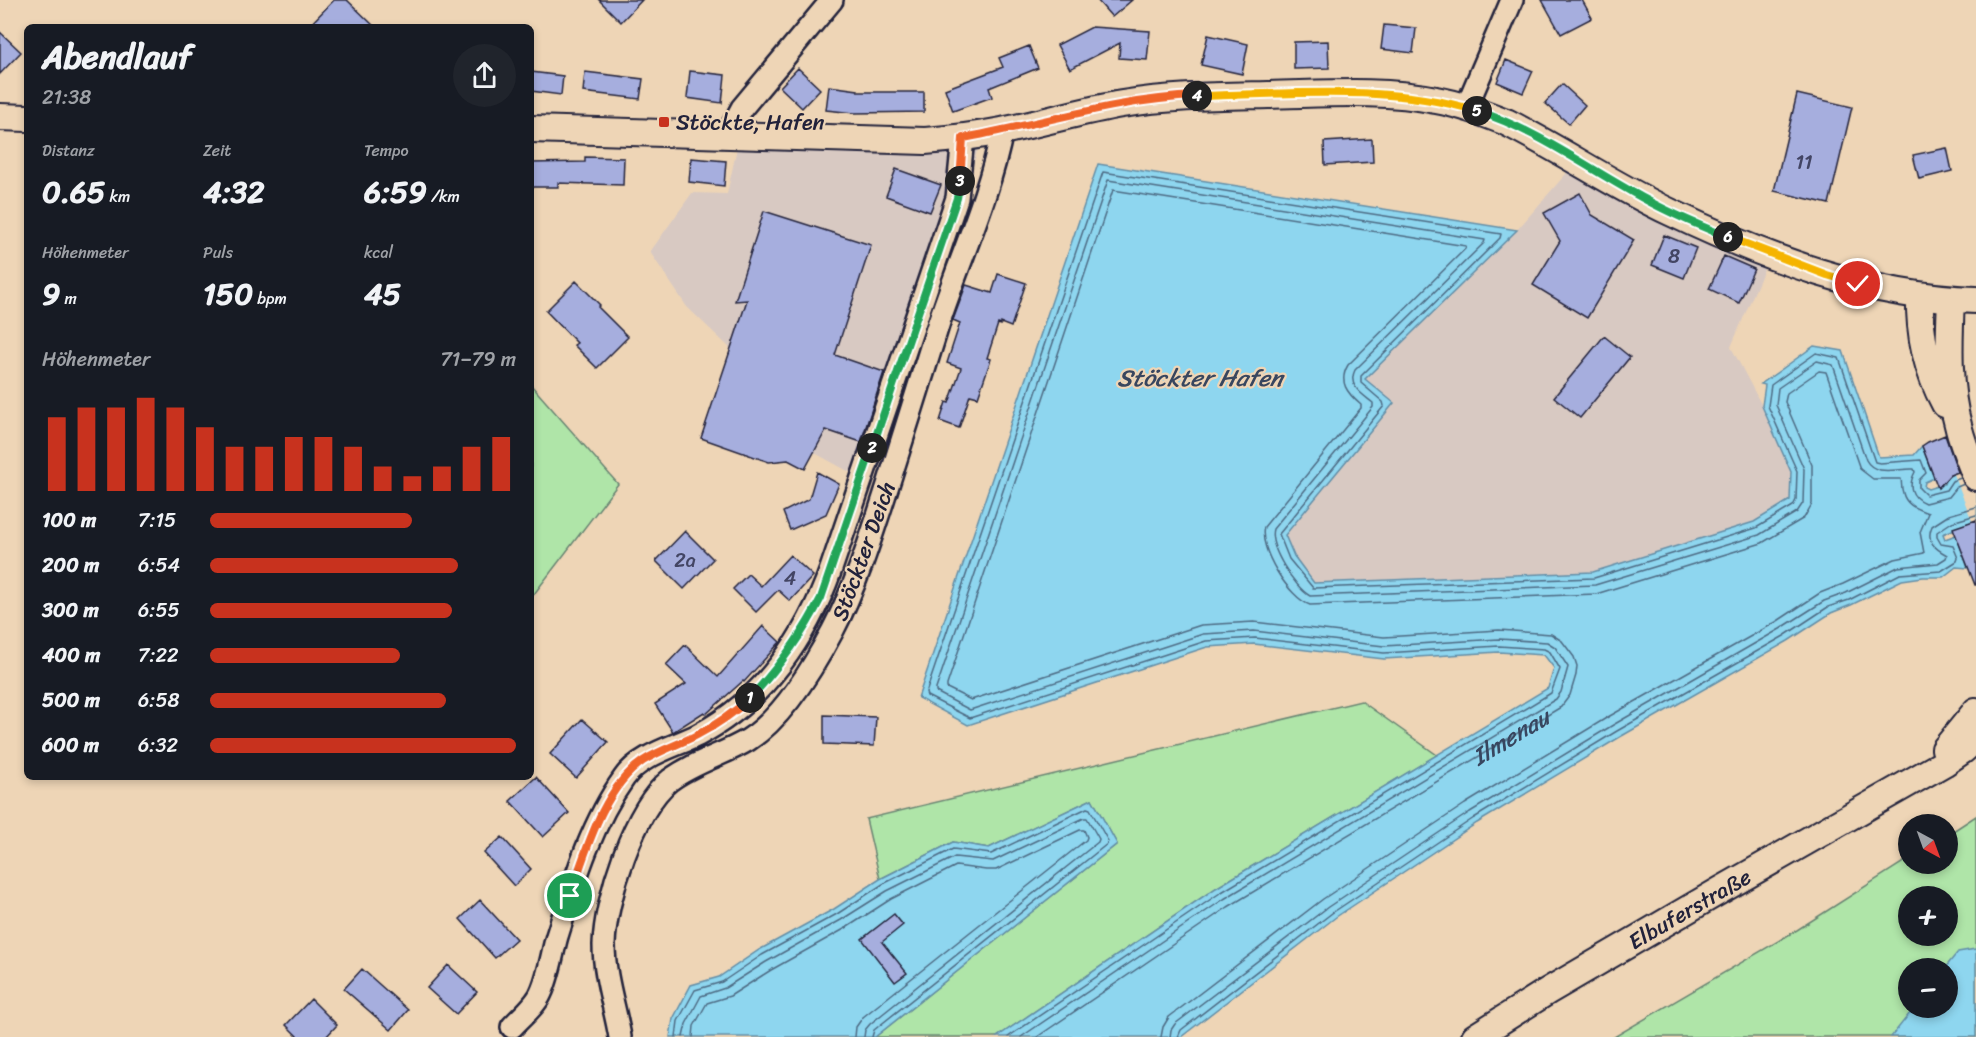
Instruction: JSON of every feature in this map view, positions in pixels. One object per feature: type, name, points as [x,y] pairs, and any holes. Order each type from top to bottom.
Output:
[{"type":"street","points":[[728,134],[742,108],[832,0]]},
{"type":"street","points":[[1466,108],[1512,0]]},
{"type":"street","points":[[534,129],[925,141],[963,138],[1002,131],[1095,108],[1145,100],[1235,95],[1368,94],[1436,99],[1506,122],[1670,212],[1827,275],[1920,297],[1964,299],[1949,345],[1951,386],[1959,430]]},
{"type":"street","points":[[0,117],[24,118]]},
{"type":"street","name":"Stöckter Deich","points":[[620,1037],[606,969],[604,945],[614,888],[632,837],[652,800],[670,781],[694,766],[748,740],[775,715],[808,673],[833,631],[866,555],[948,295],[988,187],[1002,131]]},
{"type":"street","points":[[512,1027],[541,994],[570,896],[594,830],[611,797],[626,775],[645,760],[699,734],[747,700],[783,661],[810,621],[821,598],[957,198],[963,138]]},
{"type":"street","points":[[1920,297],[1920,318],[1925,352],[1941,397],[1959,430],[1976,477]]},
{"type":"street","name":"Elbuferstraße","points":[[1906,782],[1937,757],[1976,711]]},
{"type":"street","name":"Elbuferstraße","points":[[1475,1037],[1548,991],[1906,782],[1944,763],[1976,739]]},
{"type":"shaded area","points":[[738,143],[978,149],[868,482],[813,452],[781,456],[777,461],[769,462],[701,438],[731,349],[687,307],[650,252],[692,193],[727,194]]},
{"type":"shaded area","points":[[1571,168],[1668,226],[1765,267],[1731,347],[1762,406],[1791,472],[1790,501],[1754,522],[1593,572],[1314,583],[1294,556],[1285,535],[1394,404],[1365,379],[1517,230]]},
{"type":"green space","points":[[534,388],[618,484],[534,594]]},
{"type":"green space","points":[[1361,701],[1437,755],[1216,888],[997,1037],[875,1037],[1117,844],[1092,799],[989,848],[953,842],[880,879],[866,819]]},
{"type":"green space","points":[[1976,816],[1976,1037],[1614,1037],[1797,930],[1898,865],[1898,874],[1958,874],[1958,828]]},
{"type":"water","name":"Stöckter Hafen","points":[[1098,164],[1517,230],[1365,379],[1394,403],[1285,535],[1294,556],[1314,583],[1593,572],[1754,522],[1790,500],[1791,472],[1762,406],[1765,385],[1761,384],[1814,346],[1843,351],[1879,457],[1914,455],[1922,446],[1934,478],[1925,482],[1924,487],[1928,489],[1944,484],[1946,477],[1976,466],[1976,520],[1943,534],[1945,539],[1956,535],[1968,568],[1956,567],[1943,577],[1902,580],[1831,613],[1788,641],[1620,737],[1477,823],[1336,917],[1181,1037],[997,1037],[1216,888],[1548,688],[1554,668],[1544,655],[1499,652],[1384,659],[1254,644],[1207,647],[968,725],[918,698]]},
{"type":"water","points":[[1092,799],[1117,844],[875,1037],[670,1037],[673,1019],[691,985],[719,977],[759,950],[834,909],[880,879],[953,842],[989,848]]},
{"type":"water","points":[[1976,949],[1976,1037],[1891,1037],[1906,1018],[1958,1018],[1958,958],[1953,958],[1958,952]]},
{"type":"pier","points":[[1976,463],[1975,523],[1972,521],[1954,474],[1957,473],[1956,470]]},
{"type":"building","points":[[334,0],[347,0],[372,24],[311,24]]},
{"type":"building","points":[[599,0],[642,0],[621,22]]},
{"type":"building","points":[[1097,0],[1132,0],[1112,17]]},
{"type":"building","points":[[1542,0],[1582,0],[1592,18],[1561,34]]},
{"type":"building","points":[[1384,25],[1416,28],[1413,53],[1381,49]]},
{"type":"building","points":[[1092,27],[1150,31],[1147,60],[1119,58],[1120,43],[1070,69],[1057,45]]},
{"type":"building","points":[[0,32],[21,52],[0,74]]},
{"type":"building","points":[[1208,35],[1248,44],[1242,74],[1201,65]]},
{"type":"building","points":[[1328,41],[1329,68],[1294,69],[1294,42]]},
{"type":"building","points":[[1029,46],[1038,68],[989,88],[992,97],[953,111],[945,89],[1003,67],[999,58]]},
{"type":"building","points":[[1506,60],[1533,71],[1523,93],[1497,82]]},
{"type":"building","points":[[798,68],[820,89],[802,108],[780,87]]},
{"type":"building","points":[[690,71],[725,75],[722,103],[687,98]]},
{"type":"building","points":[[534,72],[563,76],[561,95],[534,91]]},
{"type":"building","points":[[585,72],[643,79],[640,99],[583,92]]},
{"type":"building","points":[[1562,84],[1585,105],[1569,124],[1545,103]]},
{"type":"building","points":[[829,86],[858,90],[858,92],[924,92],[924,112],[855,113],[826,110]]},
{"type":"building","points":[[1797,94],[1852,107],[1829,204],[1774,191]]},
{"type":"building","points":[[1372,139],[1373,162],[1325,165],[1324,142]]},
{"type":"building","points":[[1947,148],[1952,171],[1919,179],[1913,155]]},
{"type":"building","points":[[585,157],[624,158],[623,185],[558,183],[558,187],[534,187],[534,163],[585,162]]},
{"type":"building","points":[[691,158],[726,161],[724,186],[689,182]]},
{"type":"building","points":[[896,169],[941,185],[930,212],[886,196]]},
{"type":"building","points":[[1580,193],[1592,215],[1634,240],[1587,318],[1533,285],[1560,241],[1544,213]]},
{"type":"building","points":[[764,211],[871,245],[835,355],[884,372],[861,442],[826,430],[805,469],[788,460],[769,462],[701,438],[747,300],[735,301]]},
{"type":"building","points":[[1664,235],[1696,248],[1684,278],[1652,265]]},
{"type":"building","points":[[1724,256],[1754,269],[1739,303],[1709,289]]},
{"type":"building","points":[[998,274],[1026,283],[1011,327],[998,324],[987,358],[991,359],[978,397],[970,395],[959,428],[940,421],[961,368],[947,363],[960,323],[953,320],[966,285],[992,293]]},
{"type":"building","points":[[576,281],[628,337],[597,368],[574,345],[577,343],[546,311]]},
{"type":"building","points":[[1604,336],[1630,357],[1580,418],[1554,397]]},
{"type":"building","points":[[1945,435],[1958,472],[1950,475],[1938,488],[1922,446]]},
{"type":"building","points":[[817,472],[839,484],[826,514],[790,530],[783,512],[809,499]]},
{"type":"building","points":[[1976,520],[1976,585],[1975,585],[1953,528]]},
{"type":"building","points":[[685,531],[713,559],[684,589],[656,561]]},
{"type":"building","points":[[790,555],[813,576],[790,601],[778,590],[756,612],[733,589],[748,574],[761,586]]},
{"type":"building","points":[[763,626],[780,642],[744,682],[706,714],[704,712],[673,732],[655,704],[686,684],[666,665],[685,645],[718,677]]},
{"type":"building","points":[[824,715],[876,717],[874,746],[824,744]]},
{"type":"building","points":[[582,719],[608,742],[576,778],[550,754]]},
{"type":"building","points":[[536,777],[569,813],[543,837],[510,801]]},
{"type":"building","points":[[502,837],[531,869],[514,886],[484,853]]},
{"type":"building","points":[[480,900],[516,939],[495,958],[460,919]]},
{"type":"building","points":[[894,914],[903,925],[882,942],[907,973],[895,982],[862,939]]},
{"type":"building","points":[[448,965],[477,992],[456,1014],[427,988]]},
{"type":"building","points":[[362,969],[408,1010],[391,1030],[344,989]]},
{"type":"building","points":[[311,999],[337,1025],[326,1037],[298,1037],[286,1025]]},
{"type":"place","name":"Stöckte, Hafen","points":[[664,122]]},
{"type":"route","points":[[570,896],[594,830],[611,797],[626,775],[645,760],[699,734],[747,700],[783,661],[810,621],[821,598],[957,198],[963,138],[1002,131],[1095,108],[1145,100],[1340,93],[1436,99],[1506,122],[1670,212],[1762,251],[1858,284]]},
{"type":"water label","name":"Ilmenau","points":[[1512,739]]}]
